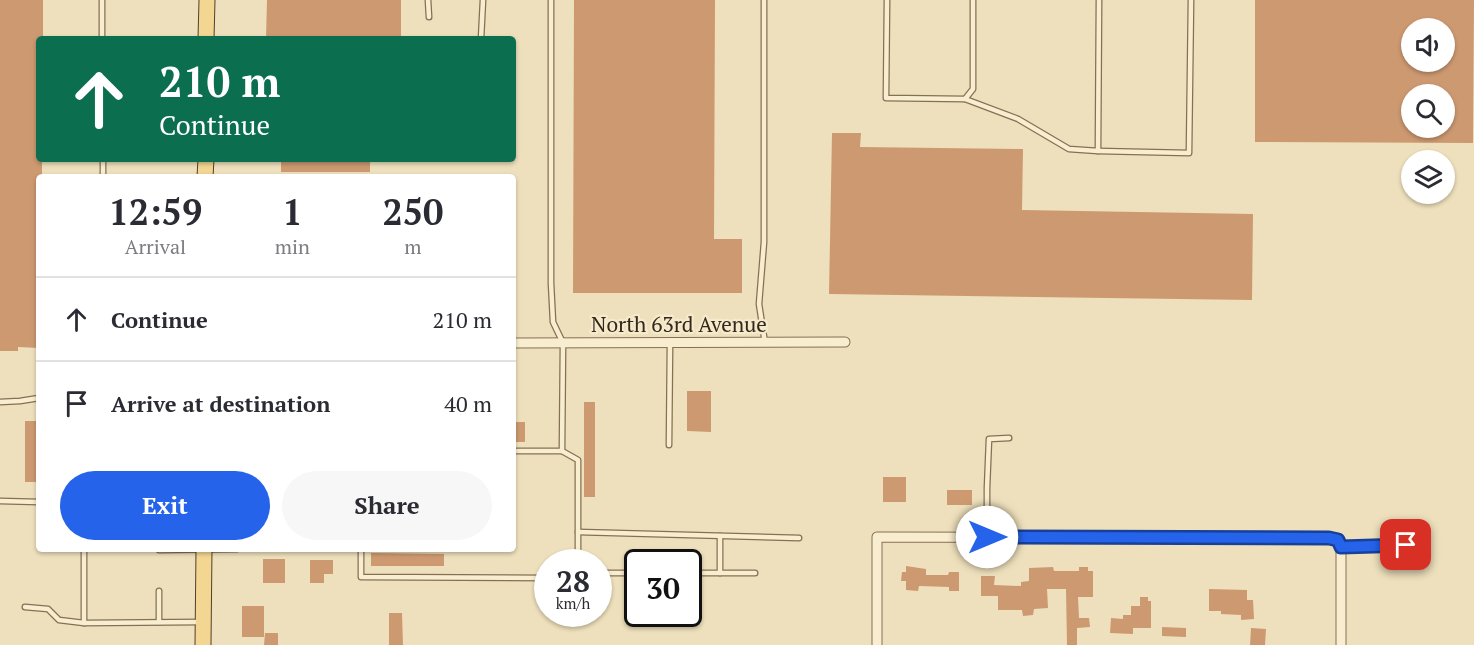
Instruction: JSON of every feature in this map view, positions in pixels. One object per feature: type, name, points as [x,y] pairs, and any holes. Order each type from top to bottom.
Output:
[{"type":"main road","points":[[206,36],[207,0]]},
{"type":"main road","points":[[203,645],[204,552]]},
{"type":"street","name":"North 63rd Avenue","points":[[516,343],[844,342]]},
{"type":"street","points":[[877,645],[877,537],[1329,538],[1340,543],[1341,645]]},
{"type":"lane","points":[[102,0],[102,36]]},
{"type":"lane","points":[[428,0],[429,17]]},
{"type":"lane","points":[[482,36],[483,0]]},
{"type":"lane","points":[[551,0],[551,283],[553,322],[563,343],[562,451]]},
{"type":"lane","points":[[764,0],[764,242],[759,304],[765,343]]},
{"type":"lane","points":[[887,0],[886,98],[965,99],[1018,119],[1069,149],[1189,153],[1191,0]]},
{"type":"lane","points":[[965,99],[973,89],[973,0]]},
{"type":"lane","points":[[1098,0],[1098,151]]},
{"type":"lane","points":[[669,445],[670,344]]},
{"type":"lane","points":[[0,402],[36,398]]},
{"type":"lane","points":[[987,537],[989,439],[1009,438]]},
{"type":"lane","points":[[516,452],[562,451],[578,460],[578,549]]},
{"type":"lane","points":[[0,501],[36,502]]},
{"type":"lane","points":[[578,531],[799,538]]},
{"type":"lane","points":[[720,536],[720,573]]},
{"type":"lane","points":[[1340,543],[1423,545]]},
{"type":"lane","points":[[84,552],[84,623]]},
{"type":"lane","points":[[361,552],[361,577],[534,578]]},
{"type":"lane","points":[[702,573],[755,573]]},
{"type":"lane","points":[[159,591],[159,622]]},
{"type":"lane","points":[[26,607],[48,609],[59,621],[84,623],[203,622]]},
{"type":"building","points":[[0,0],[43,0],[43,36],[36,36],[36,162],[42,162],[42,174],[36,174],[36,348],[18,347],[18,351],[0,351]]},
{"type":"building","points":[[267,0],[401,0],[401,36],[266,36]]},
{"type":"building","points":[[574,0],[715,0],[714,239],[742,239],[742,293],[573,293]]},
{"type":"building","points":[[1255,0],[1474,0],[1473,143],[1255,142]]},
{"type":"building","points":[[832,133],[861,133],[860,147],[1023,149],[1022,210],[1253,214],[1252,300],[829,294]]},
{"type":"building","points":[[281,162],[370,162],[370,172],[281,172]]},
{"type":"building","points":[[687,391],[711,391],[711,432],[687,431]]},
{"type":"building","points":[[584,402],[595,402],[595,497],[584,497]]},
{"type":"building","points":[[25,421],[36,421],[36,482],[25,482]]},
{"type":"building","points":[[516,422],[525,422],[525,442],[516,442]]},
{"type":"building","points":[[883,477],[906,477],[906,502],[883,502]]},
{"type":"building","points":[[947,490],[972,490],[972,505],[947,505]]},
{"type":"building","points":[[371,553],[444,554],[444,566],[371,566]]},
{"type":"building","points":[[263,559],[285,559],[285,583],[263,583]]},
{"type":"building","points":[[310,560],[333,560],[333,574],[324,574],[324,583],[310,583]]},
{"type":"building","points":[[906,566],[926,569],[926,575],[948,575],[949,572],[959,572],[959,591],[949,591],[949,587],[919,586],[918,591],[906,590],[906,581],[901,581],[902,572],[906,572]]},
{"type":"building","points":[[1053,567],[1054,571],[1079,571],[1079,567],[1088,567],[1088,571],[1093,571],[1093,597],[1078,597],[1079,618],[1089,618],[1090,627],[1077,628],[1077,645],[1067,645],[1066,589],[1047,589],[1048,608],[1034,609],[1033,615],[1023,616],[1022,610],[998,610],[998,596],[981,596],[981,576],[995,576],[994,585],[1021,586],[1021,582],[1029,581],[1029,568]]},
{"type":"building","points":[[1209,589],[1247,590],[1247,600],[1253,600],[1254,619],[1241,620],[1241,615],[1209,611]]},
{"type":"building","points":[[1140,597],[1148,597],[1148,601],[1151,601],[1151,628],[1133,628],[1133,634],[1110,633],[1111,618],[1123,619],[1123,615],[1131,615],[1131,606],[1140,606]]},
{"type":"building","points":[[242,606],[264,606],[264,637],[242,637]]},
{"type":"building","points":[[389,613],[402,613],[403,645],[389,645]]},
{"type":"building","points":[[1162,627],[1186,628],[1186,637],[1162,636]]},
{"type":"building","points":[[1251,628],[1266,629],[1265,645],[1250,645]]},
{"type":"building","points":[[265,633],[278,633],[278,645],[264,645]]},
{"type":"route","points":[[987,537],[1329,538],[1338,540],[1341,547],[1406,545]]}]
